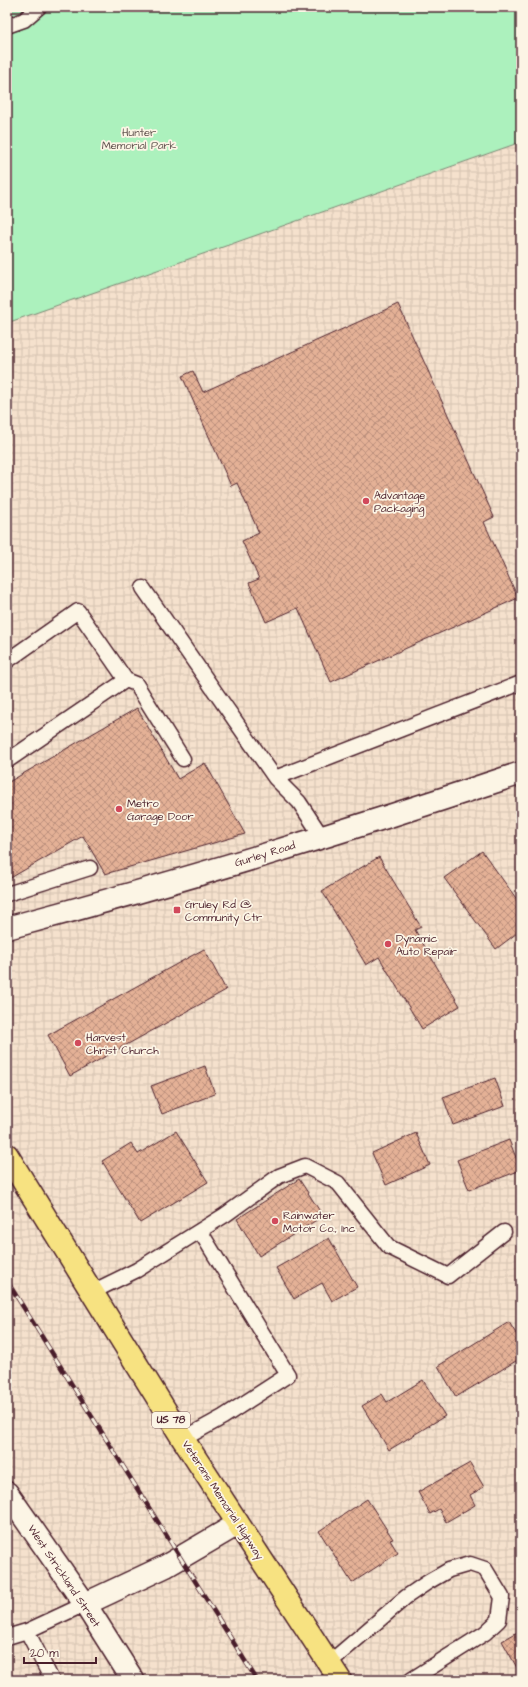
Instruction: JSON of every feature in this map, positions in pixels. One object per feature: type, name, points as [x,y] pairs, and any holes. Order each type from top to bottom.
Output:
[{"type":"main road","name":"Veterans Memorial Highway","points":[[7,1155],[183,1439],[334,1671]]},
{"type":"street","name":"Gurley Road","points":[[7,928],[107,902],[438,801],[521,773]]},
{"type":"street","name":"West Strickland Street","points":[[7,1493],[85,1604],[133,1680]]},
{"type":"street","points":[[85,1604],[171,1563],[238,1524]]},
{"type":"lane","points":[[7,26],[24,20],[39,7]]},
{"type":"lane","points":[[143,588],[275,778],[299,802],[322,836]]},
{"type":"lane","points":[[7,661],[78,611],[126,680],[136,684],[182,759]]},
{"type":"lane","points":[[7,761],[126,680]]},
{"type":"lane","points":[[275,778],[521,683]]},
{"type":"lane","points":[[7,894],[90,868]]},
{"type":"lane","points":[[92,1292],[137,1270],[200,1231],[279,1176],[305,1166],[338,1183],[389,1246],[448,1276],[504,1232]]},
{"type":"lane","points":[[183,1439],[223,1418],[288,1375],[200,1231]]},
{"type":"lane","points":[[334,1671],[379,1619],[428,1582],[449,1570],[470,1564],[485,1570],[502,1597],[499,1620],[485,1633],[411,1680]]},
{"type":"lane","points":[[7,1637],[27,1631],[85,1604]]},
{"type":"lane","points":[[27,1631],[52,1680]]},
{"type":"shaded area","points":[[521,142],[521,1680],[7,1680],[7,322]]},
{"type":"green space","name":"Hunter Memorial Park","points":[[7,7],[521,7],[521,142],[7,323]]},
{"type":"building","name":"Advantage Packaging","points":[[398,304],[494,517],[484,522],[518,598],[331,682],[298,608],[266,622],[249,583],[259,579],[242,541],[259,533],[237,483],[231,486],[182,376],[193,371],[203,392]]},
{"type":"building","name":"Metro Garage Door","points":[[137,708],[178,779],[205,763],[245,834],[105,874],[83,836],[7,880],[7,783]]},
{"type":"building","points":[[482,851],[521,905],[521,930],[496,949],[444,878]]},
{"type":"building","name":"Dynamic Auto Repair","points":[[379,857],[421,927],[415,930],[460,1006],[422,1029],[379,957],[366,965],[322,891]]},
{"type":"building","points":[[204,949],[226,990],[70,1076],[48,1035]]},
{"type":"building","points":[[205,1066],[215,1094],[162,1114],[151,1086]]},
{"type":"building","points":[[495,1078],[505,1106],[453,1125],[443,1097]]},
{"type":"building","points":[[176,1131],[208,1182],[140,1223],[102,1161],[131,1143],[138,1154]]},
{"type":"building","points":[[416,1133],[430,1165],[386,1185],[372,1153]]},
{"type":"building","points":[[509,1140],[521,1170],[469,1190],[457,1160]]},
{"type":"building","points":[[299,1179],[323,1216],[259,1256],[237,1219]]},
{"type":"building","points":[[329,1238],[357,1287],[332,1301],[322,1283],[294,1299],[276,1268]]},
{"type":"building","points":[[509,1322],[521,1342],[521,1358],[456,1397],[438,1366]]},
{"type":"building","points":[[423,1380],[445,1416],[389,1450],[362,1406],[382,1394],[387,1402]]},
{"type":"building","points":[[470,1463],[484,1487],[470,1495],[475,1505],[446,1522],[439,1509],[430,1514],[418,1492]]},
{"type":"building","points":[[367,1499],[393,1539],[390,1540],[398,1553],[352,1583],[319,1531]]},
{"type":"building","points":[[521,1630],[521,1675],[502,1641]]},
{"type":"railway","points":[[7,1281],[257,1680]]},
{"type":"place","name":"Advantage Packaging","points":[[366,501]]},
{"type":"place","name":"Metro Garage Door","points":[[119,809]]},
{"type":"place","name":"Gruley Rd @ Community Ctr","points":[[177,910]]},
{"type":"place","name":"Dynamic Auto Repair","points":[[388,944]]},
{"type":"place","name":"Harvest Christ Church","points":[[78,1043]]},
{"type":"place","name":"Rainwater Motor Co., Inc","points":[[275,1221]]}]
